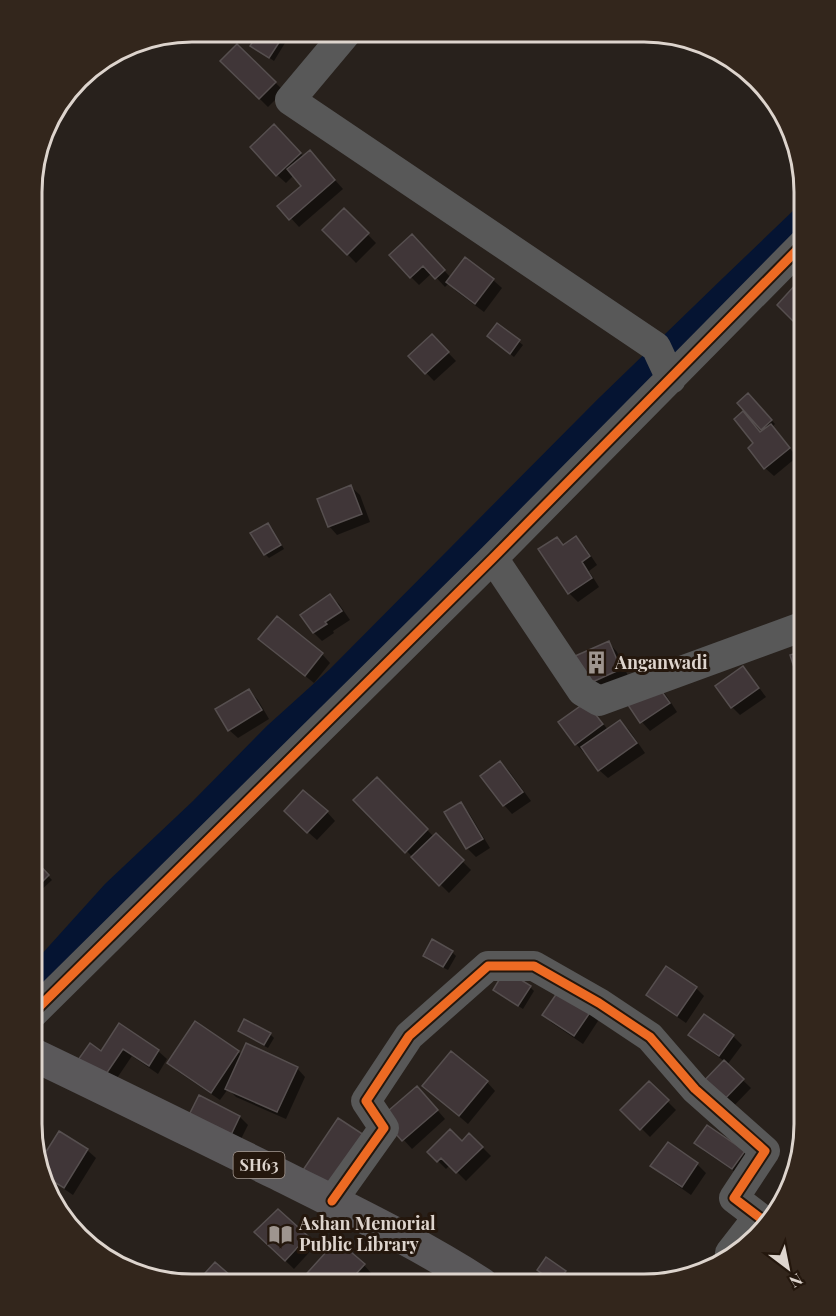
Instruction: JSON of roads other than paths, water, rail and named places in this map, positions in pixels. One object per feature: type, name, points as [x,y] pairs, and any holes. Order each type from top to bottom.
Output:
[{"type":"main road","name":"SH63","points":[[42,1059],[400,1235],[467,1274]]},
{"type":"street","points":[[339,42],[290,100],[656,346],[671,379]]},
{"type":"street","points":[[42,1004],[494,558],[794,253]]},
{"type":"street","points":[[494,558],[582,691],[599,701],[794,630]]},
{"type":"street","points":[[332,1201],[384,1128],[366,1101],[409,1036],[488,966],[534,966],[599,1003],[650,1037],[695,1089],[765,1151],[734,1198],[760,1219]]},
{"type":"water","points":[[794,223],[794,243],[765,265]]},
{"type":"waterway","points":[[42,974],[115,893],[203,810],[277,735],[339,679],[607,409],[794,229]]},
{"type":"place","name":"Anganwadi","points":[[597,663]]},
{"type":"place","name":"Ashan Memorial Public Library","points":[[281,1234]]}]
